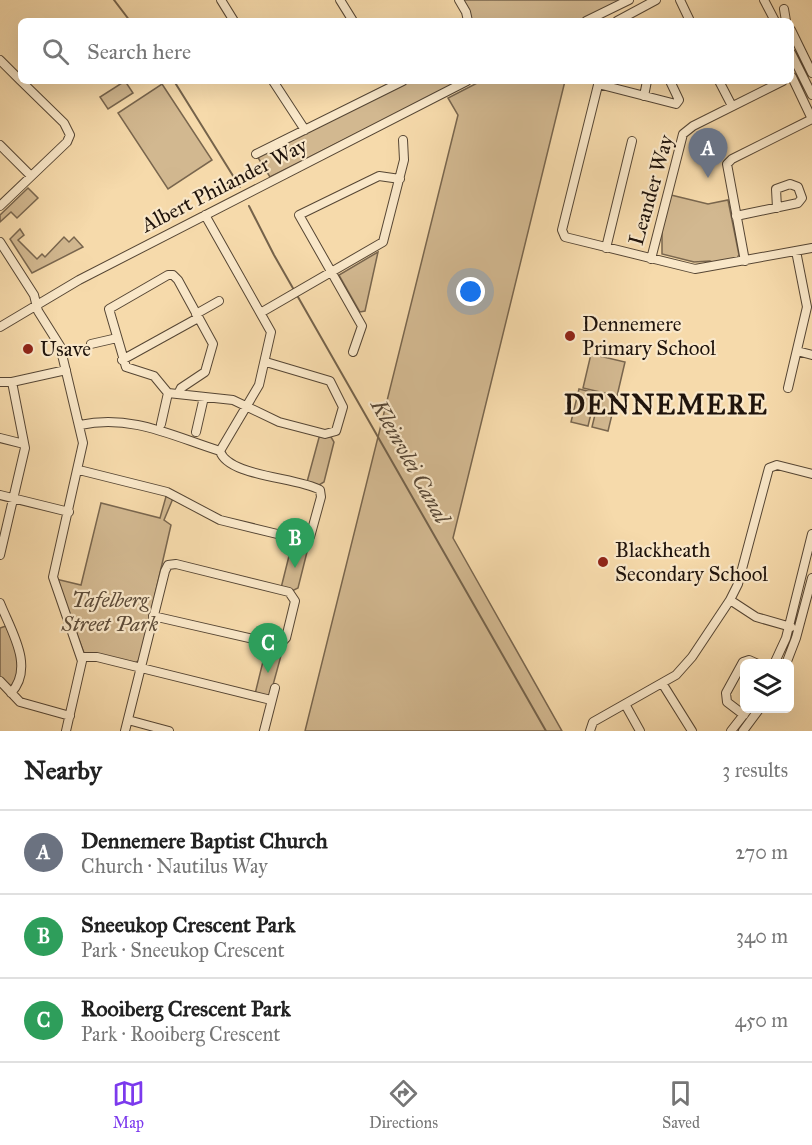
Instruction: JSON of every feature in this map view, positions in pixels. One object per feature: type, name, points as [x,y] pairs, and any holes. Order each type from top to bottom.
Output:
[{"type":"street","points":[[221,0],[232,18]]},
{"type":"street","points":[[340,0],[351,18]]},
{"type":"street","points":[[459,0],[467,18]]},
{"type":"street","points":[[592,18],[628,0]]},
{"type":"street","points":[[623,18],[656,0]]},
{"type":"street","points":[[680,0],[689,18]]},
{"type":"street","points":[[764,0],[773,18]]},
{"type":"street","points":[[784,9],[786,18]]},
{"type":"street","points":[[794,36],[811,69],[794,75]]},
{"type":"street","points":[[794,59],[812,96]]},
{"type":"street","points":[[0,60],[18,78]]},
{"type":"street","points":[[745,261],[726,170],[728,162],[812,119],[794,83]]},
{"type":"street","points":[[0,206],[67,142],[70,135],[64,123],[24,84]]},
{"type":"street","points":[[275,84],[305,130]]},
{"type":"street","points":[[256,154],[391,84]]},
{"type":"street","name":"Albert Philander Way","points":[[0,327],[36,303],[461,84]]},
{"type":"street","points":[[599,84],[562,230],[565,237],[695,269],[812,248]]},
{"type":"street","points":[[602,84],[678,103],[671,84]]},
{"type":"street","points":[[644,96],[646,84]]},
{"type":"street","points":[[721,84],[732,106]]},
{"type":"street","name":"Leander Way","points":[[651,259],[681,138],[689,128],[777,84]]},
{"type":"street","points":[[262,312],[383,242],[404,160],[404,140]]},
{"type":"street","points":[[606,248],[632,141]]},
{"type":"street","points":[[0,145],[31,176]]},
{"type":"street","points":[[353,352],[362,326],[332,272],[295,216],[379,176],[400,179]]},
{"type":"street","points":[[736,216],[777,208]]},
{"type":"street","points":[[206,215],[262,312],[271,332],[259,385],[220,451]]},
{"type":"street","points":[[0,242],[29,287],[60,346],[84,447],[53,579],[82,657],[66,731]]},
{"type":"street","points":[[788,387],[807,307],[796,251]]},
{"type":"street","points":[[178,394],[181,387],[205,372],[211,354],[212,341],[176,278],[168,275],[110,308],[109,315],[122,360],[128,368],[154,376],[168,393],[231,400],[272,419],[325,434],[334,433],[338,429],[342,404],[327,378],[266,362]]},
{"type":"street","points":[[122,360],[219,301]]},
{"type":"street","points":[[92,344],[117,338]]},
{"type":"street","points":[[797,351],[812,355]]},
{"type":"street","points":[[0,382],[12,382],[66,370]]},
{"type":"street","points":[[0,552],[24,444],[12,382]]},
{"type":"street","points":[[161,424],[168,393]]},
{"type":"street","points":[[196,432],[204,397]]},
{"type":"street","points":[[79,470],[167,492],[220,520],[298,539],[310,537],[321,497],[320,490],[242,468],[225,459],[220,451],[190,440],[120,422],[105,420],[80,425]]},
{"type":"street","points":[[0,438],[24,444]]},
{"type":"street","points":[[590,731],[593,722],[662,683],[684,667],[730,600],[739,578],[767,469],[777,465],[812,474]]},
{"type":"street","points":[[0,495],[69,512]]},
{"type":"street","points":[[776,659],[789,626],[812,534]]},
{"type":"street","points":[[125,731],[153,616],[168,565],[176,564],[289,592],[295,601],[287,636],[282,644],[274,645],[153,616]]},
{"type":"street","points":[[788,659],[799,629],[812,578]]},
{"type":"street","points":[[730,600],[756,617],[799,629]]},
{"type":"street","points":[[0,603],[23,665],[19,682],[11,693]]},
{"type":"street","points":[[82,657],[97,657],[272,700]]},
{"type":"street","points":[[740,668],[725,695],[727,702],[740,709]]},
{"type":"street","points":[[0,681],[24,704],[70,716]]},
{"type":"street","points":[[662,683],[692,731]]},
{"type":"street","points":[[264,731],[275,688]]},
{"type":"street","points":[[625,704],[640,731]]},
{"type":"street","points":[[731,731],[745,713]]},
{"type":"street","points":[[743,731],[756,713]]},
{"type":"street","points":[[128,720],[169,731]]},
{"type":"green space","points":[[462,0],[622,0],[586,18],[468,18]]},
{"type":"green space","points":[[120,84],[127,84],[133,93],[108,109],[100,97]]},
{"type":"green space","points":[[162,84],[212,160],[168,189],[118,113]]},
{"type":"green space","points":[[401,84],[455,84],[270,177],[257,156]]},
{"type":"green space","points":[[475,84],[564,84],[453,538],[562,731],[305,731],[458,115],[448,98]]},
{"type":"green space","points":[[28,188],[38,198],[17,218],[11,212],[0,222],[0,215]]},
{"type":"green space","points":[[671,195],[708,204],[728,200],[739,255],[737,258],[714,263],[694,262],[662,254],[662,228]]},
{"type":"green space","points":[[20,229],[24,235],[18,240],[37,259],[42,254],[45,257],[64,237],[69,242],[74,237],[83,247],[32,273],[10,239]]},
{"type":"green space","points":[[378,252],[365,311],[360,312],[339,275]]},
{"type":"green space","points":[[591,354],[625,362],[617,396],[583,388]]},
{"type":"green space","points":[[579,389],[596,393],[588,426],[571,422]]},
{"type":"green space","points":[[600,394],[616,398],[608,431],[592,427]]},
{"type":"green space","points":[[320,434],[331,437],[334,442],[324,482],[319,485],[307,482]]},
{"type":"green space","name":"Tafelberg Street Park","points":[[167,493],[174,496],[164,520],[171,525],[140,660],[135,663],[84,653],[56,579],[81,585],[101,503],[160,518]]},
{"type":"green space","points":[[293,540],[306,543],[308,548],[298,588],[292,591],[281,588]]},
{"type":"green space","points":[[6,626],[16,649],[19,665],[19,672],[11,686],[0,677],[0,628]]},
{"type":"green space","points":[[267,645],[282,652],[270,696],[255,694]]},
{"type":"waterway","name":"Kleinvlei Canal","points":[[114,0],[128,18]]},
{"type":"waterway","name":"Kleinvlei Canal","points":[[176,84],[240,187]]},
{"type":"waterway","name":"Kleinvlei Canal","points":[[249,206],[274,255],[546,731]]},
{"type":"place","name":"Dennemere Baptist Church","points":[[708,178]]},
{"type":"place","name":"Dennemere Primary School","points":[[570,336]]},
{"type":"place","name":"Usave","points":[[28,349]]},
{"type":"place","name":"Blackheath Secondary School","points":[[603,562]]},
{"type":"place","name":"Sneeukop Crescent Park","points":[[295,568]]},
{"type":"place","name":"Rooiberg Crescent Park","points":[[268,673]]},
{"type":"district","name":"DENNEMERE","points":[[666,405]]}]
